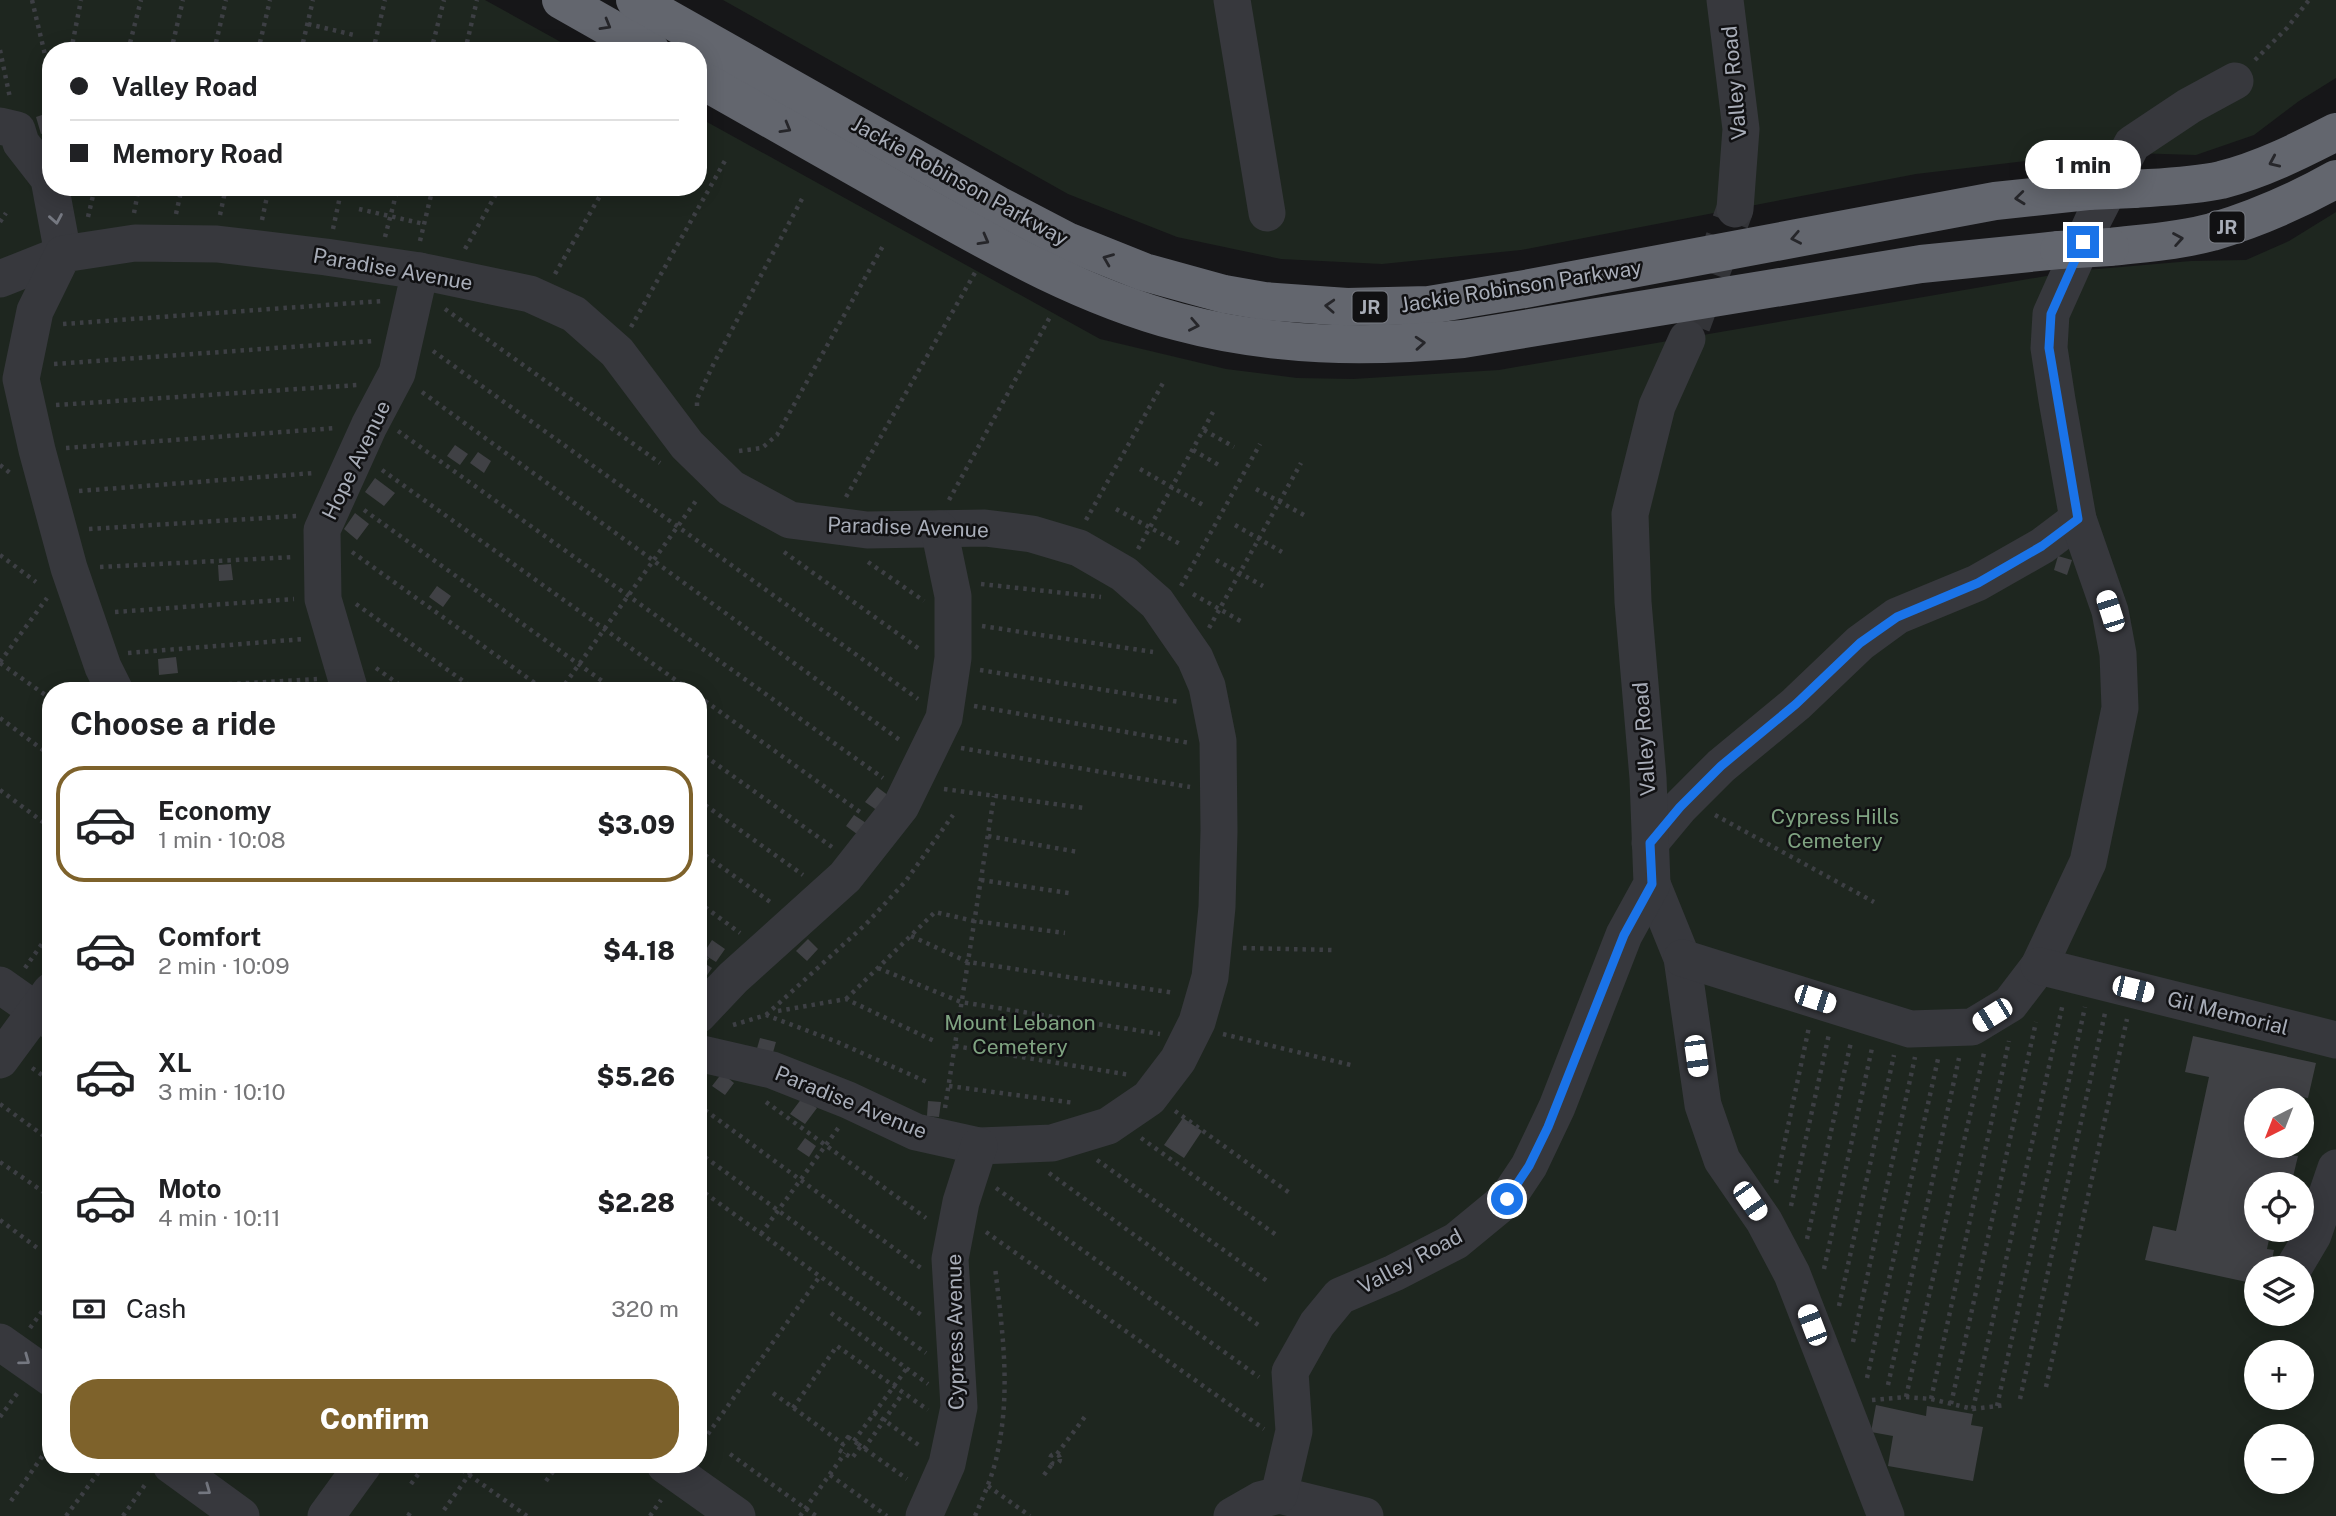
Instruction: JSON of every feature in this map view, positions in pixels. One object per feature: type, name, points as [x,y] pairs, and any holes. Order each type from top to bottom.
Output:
[{"type":"highway","points":[[561,0],[635,42]]},
{"type":"highway","name":"Jackie Robinson Parkway","points":[[635,0],[998,205],[1069,242],[1156,276],[1224,294],[1264,301],[1347,307],[1429,304],[1525,289],[1996,201],[2097,218],[2178,239],[2211,232],[2277,208],[2336,179]]},
{"type":"highway","name":"Jackie Robinson Parkway","points":[[707,83],[975,235],[1065,282],[1141,312],[1181,323],[1264,339],[1345,345],[1463,339],[1921,264],[2059,250],[2134,189],[2194,184],[2231,177],[2264,166],[2336,132]]},
{"type":"lane","points":[[1231,0],[1267,213]]},
{"type":"lane","name":"Valley Road","points":[[1725,0],[1741,129],[1735,209]]},
{"type":"lane","points":[[1682,958],[1901,1018],[2010,1004],[2073,978],[2088,862],[2120,708],[2118,654],[2110,611],[2078,519],[2057,400],[2049,348],[2051,314],[2132,144],[2189,106],[2235,81]]},
{"type":"lane","points":[[8,128],[42,171]]},
{"type":"lane","points":[[52,196],[63,254],[35,311],[21,379],[59,531],[52,575],[85,614],[111,682]]},
{"type":"lane","name":"Paradise Avenue","points":[[0,279],[63,254],[135,243],[213,243],[378,265],[418,298],[530,294],[574,314],[617,352],[687,445],[731,488],[790,520],[867,530],[985,528],[1032,534],[1071,545],[1113,586],[1157,603],[1179,604],[1195,658],[1207,686],[1218,747],[1217,894],[1210,977],[1178,1060],[1157,1087],[1108,1126],[1052,1143],[987,1154],[941,1137],[916,1132],[772,1070],[707,1055]]},
{"type":"lane","name":"Hope Avenue","points":[[341,503],[395,378],[418,298]]},
{"type":"lane","name":"Valley Road","points":[[1279,1495],[1293,1431],[1290,1372],[1317,1324],[1340,1296],[1394,1273],[1456,1241],[1507,1199],[1529,1166],[1551,1119],[1624,935],[1652,884],[1648,778],[1633,602],[1630,514],[1657,406],[1687,339]]},
{"type":"lane","points":[[341,503],[334,637],[346,682]]},
{"type":"lane","points":[[1650,843],[1721,766],[1796,704],[1860,643],[1897,617],[1978,583],[2042,546],[2078,519]]},
{"type":"lane","points":[[715,1020],[733,978],[845,877],[901,806],[931,738],[954,622],[943,529]]},
{"type":"lane","points":[[1652,884],[1682,958],[1703,1105],[1722,1160],[1784,1242],[1792,1274],[1854,1392],[1886,1516]]},
{"type":"lane","name":"Gil Memorial","points":[[2073,978],[2336,1040]]},
{"type":"lane","points":[[0,1060],[29,1000]]},
{"type":"lane","name":"Cypress Avenue","points":[[935,1491],[957,1404],[953,1291],[944,1217],[987,1154]]},
{"type":"lane","points":[[2301,1256],[2313,1235],[2336,1168]]},
{"type":"lane","points":[[0,1342],[42,1372]]},
{"type":"lane","points":[[166,1473],[241,1516]]},
{"type":"lane","points":[[326,1516],[357,1473]]},
{"type":"lane","points":[[676,1473],[737,1516]]},
{"type":"lane","points":[[1231,1516],[1260,1500],[1279,1495],[1365,1516]]},
{"type":"path","points":[[32,0],[42,42]]},
{"type":"path","points":[[73,42],[81,0]]},
{"type":"path","points":[[130,42],[141,0]]},
{"type":"path","points":[[173,42],[183,0]]},
{"type":"path","points":[[216,42],[226,0]]},
{"type":"path","points":[[260,42],[270,0]]},
{"type":"path","points":[[303,42],[313,0]]},
{"type":"path","points":[[375,42],[385,0]]},
{"type":"path","points":[[433,42],[444,0]]},
{"type":"path","points":[[467,42],[477,0]]},
{"type":"path","points":[[2235,81],[2287,28],[2309,0]]},
{"type":"path","points":[[307,24],[354,35]]},
{"type":"path","points":[[0,50],[8,128]]},
{"type":"path","points":[[707,193],[726,159]]},
{"type":"path","points":[[326,257],[340,196]]},
{"type":"path","points":[[378,265],[396,196]]},
{"type":"path","points":[[418,298],[424,224],[431,196]]},
{"type":"path","points":[[24,367],[418,298],[493,196]]},
{"type":"path","points":[[541,299],[600,196]]},
{"type":"path","points":[[617,352],[705,196]]},
{"type":"path","points":[[697,408],[697,398],[714,363],[803,197]]},
{"type":"path","points":[[359,209],[424,224]]},
{"type":"path","points":[[0,222],[6,214]]},
{"type":"path","points":[[567,682],[677,527],[723,449],[743,452],[762,447],[777,435],[884,244]]},
{"type":"path","points":[[829,525],[976,270]]},
{"type":"path","points":[[32,327],[418,298],[677,527],[931,738],[994,796],[1084,808]]},
{"type":"path","points":[[943,529],[948,500],[1051,315]]},
{"type":"path","points":[[27,407],[395,378],[654,559],[931,738],[1218,747]]},
{"type":"path","points":[[1071,545],[1163,383]]},
{"type":"path","points":[[951,581],[1113,586],[1150,528],[1213,412]]},
{"type":"path","points":[[1204,430],[1234,447]]},
{"type":"path","points":[[1244,622],[1219,609],[1179,604],[1260,444]]},
{"type":"path","points":[[37,450],[341,503],[629,595],[931,738],[1219,791]]},
{"type":"path","points":[[1193,450],[1222,467]]},
{"type":"path","points":[[867,561],[954,622],[1195,658],[1219,609],[1301,463]]},
{"type":"path","points":[[1140,469],[1203,505]]},
{"type":"path","points":[[1256,489],[1304,515]]},
{"type":"path","points":[[48,493],[341,503],[604,629],[678,682]]},
{"type":"path","points":[[0,555],[52,575],[341,503]]},
{"type":"path","points":[[85,614],[341,503]]},
{"type":"path","points":[[341,503],[470,682]]},
{"type":"path","points":[[341,503],[536,682]]},
{"type":"path","points":[[59,531],[341,503],[603,682]]},
{"type":"path","points":[[1116,509],[1180,544]]},
{"type":"path","points":[[1235,525],[1282,552]]},
{"type":"path","points":[[1216,560],[1264,586]]},
{"type":"path","points":[[42,693],[0,663],[2,655],[52,575]]},
{"type":"path","points":[[99,655],[334,637]]},
{"type":"path","points":[[707,702],[883,829]]},
{"type":"path","points":[[931,738],[1211,707]]},
{"type":"path","points":[[0,718],[42,749]]},
{"type":"path","points":[[707,757],[855,864]]},
{"type":"path","points":[[0,790],[42,821]]},
{"type":"path","points":[[941,1137],[994,796]]},
{"type":"path","points":[[1688,800],[1874,902]]},
{"type":"path","points":[[707,806],[827,892]]},
{"type":"path","points":[[766,1015],[866,924],[905,882],[953,815]]},
{"type":"path","points":[[988,836],[1078,852]]},
{"type":"path","points":[[707,856],[796,920]]},
{"type":"path","points":[[981,880],[1069,893]]},
{"type":"path","points":[[707,909],[764,950]]},
{"type":"path","points":[[778,1011],[846,999],[935,912],[974,921],[1065,933]]},
{"type":"path","points":[[911,936],[968,962],[1351,1065]]},
{"type":"path","points":[[1213,948],[1333,950]]},
{"type":"path","points":[[29,1000],[42,959]]},
{"type":"path","points":[[878,968],[961,1002],[1195,1021]]},
{"type":"path","points":[[2046,1387],[2073,978]]},
{"type":"path","points":[[2021,1399],[2073,978]]},
{"type":"path","points":[[1931,1399],[2073,978]]},
{"type":"path","points":[[1951,1404],[2073,978]]},
{"type":"path","points":[[1997,1406],[2073,978]]},
{"type":"path","points":[[1973,1409],[2073,978]]},
{"type":"path","points":[[846,999],[934,1041]]},
{"type":"path","points":[[774,1007],[778,1011]]},
{"type":"path","points":[[776,1019],[778,1011]]},
{"type":"path","points":[[715,1020],[766,1015],[835,1041],[927,1082]]},
{"type":"path","points":[[1784,1242],[1901,1018]]},
{"type":"path","points":[[1784,1242],[1901,1018]]},
{"type":"path","points":[[1784,1242],[1901,1018]]},
{"type":"path","points":[[1822,1280],[1901,1018]]},
{"type":"path","points":[[1836,1318],[1901,1018]]},
{"type":"path","points":[[1850,1353],[1901,1018]]},
{"type":"path","points":[[1888,1385],[1901,1018]]},
{"type":"path","points":[[1901,1018],[1854,1392],[1931,1399],[1973,1409],[2006,1405]]},
{"type":"path","points":[[1901,1018],[1906,1397]]},
{"type":"path","points":[[955,1046],[1157,1087],[1291,1194]]},
{"type":"path","points":[[949,1086],[1075,1103]]},
{"type":"path","points":[[762,1099],[825,1145],[944,1217],[1271,1434]]},
{"type":"path","points":[[0,1104],[42,1134]]},
{"type":"path","points":[[761,1234],[856,1104]]},
{"type":"path","points":[[707,1112],[953,1291]]},
{"type":"path","points":[[1116,1120],[1279,1237]]},
{"type":"path","points":[[1067,1138],[1269,1283]]},
{"type":"path","points":[[987,1154],[1261,1327]]},
{"type":"path","points":[[987,1154],[1260,1378]]},
{"type":"path","points":[[707,1159],[956,1340]]},
{"type":"path","points":[[0,1162],[42,1191]]},
{"type":"path","points":[[707,1195],[820,1276],[957,1404]]},
{"type":"path","points":[[0,1220],[40,1250]]},
{"type":"path","points":[[975,1516],[988,1486],[998,1451],[1004,1407],[1006,1360],[995,1267]]},
{"type":"path","points":[[707,1435],[820,1276]]},
{"type":"path","points":[[831,1313],[957,1404]]},
{"type":"path","points":[[793,1408],[837,1346],[904,1393],[957,1404]]},
{"type":"path","points":[[854,1441],[906,1368]]},
{"type":"path","points":[[773,1393],[843,1444]]},
{"type":"path","points":[[904,1393],[884,1420],[862,1447],[852,1458],[839,1450],[848,1437],[854,1441],[862,1447],[911,1482],[914,1478],[935,1491]]},
{"type":"path","points":[[874,1413],[884,1420],[935,1491]]},
{"type":"path","points":[[1044,1475],[1053,1463],[1051,1455],[1057,1454],[1087,1414]]},
{"type":"path","points":[[730,1454],[816,1516]]},
{"type":"path","points":[[800,1516],[845,1454]]},
{"type":"path","points":[[11,1501],[42,1457]]},
{"type":"path","points":[[66,1516],[98,1473]]},
{"type":"path","points":[[123,1516],[159,1473]]},
{"type":"path","points":[[411,1484],[419,1473]]},
{"type":"path","points":[[466,1473],[527,1516]]},
{"type":"path","points":[[546,1481],[552,1473]]},
{"type":"path","points":[[444,1510],[469,1475]]},
{"type":"path","points":[[830,1475],[887,1516]]},
{"type":"path","points":[[988,1486],[1030,1516]]},
{"type":"path","points":[[408,1516],[412,1510]]},
{"type":"green space","points":[[0,0],[485,0],[561,42],[42,42],[42,196],[707,196],[707,122],[1100,339],[1226,369],[1297,378],[1353,379],[1499,370],[2075,271],[2191,261],[2246,260],[2289,241],[2336,212],[2336,1516],[0,1516]]},
{"type":"green space","points":[[723,0],[2336,0],[2336,78],[2299,101],[2254,135],[2196,155],[2132,153],[2043,159],[1916,174],[1521,250],[1382,264],[1281,259],[1177,237],[1068,194]]},
{"type":"building","points":[[42,115],[42,134],[41,134],[36,117]]},
{"type":"building","points":[[455,445],[468,454],[460,465],[447,456]]},
{"type":"building","points":[[478,452],[491,461],[484,473],[470,463]]},
{"type":"building","points":[[375,478],[395,493],[384,506],[365,492]]},
{"type":"building","points":[[355,513],[369,524],[357,540],[344,529]]},
{"type":"building","points":[[2058,556],[2072,560],[2067,575],[2054,570]]},
{"type":"building","points":[[231,564],[233,580],[219,581],[218,565]]},
{"type":"building","points":[[437,586],[451,596],[443,607],[429,597]]},
{"type":"building","points":[[176,657],[178,673],[159,675],[158,659]]},
{"type":"building","points":[[877,787],[889,796],[878,811],[865,802]]},
{"type":"building","points":[[854,815],[866,823],[857,834],[846,826]]},
{"type":"building","points":[[808,939],[818,949],[807,961],[796,951]]},
{"type":"building","points":[[712,940],[725,949],[716,962],[707,956],[707,948]]},
{"type":"building","points":[[2193,1036],[2316,1063],[2310,1088],[2244,1088],[2244,1158],[2298,1158],[2294,1172],[2244,1172],[2244,1242],[2268,1242],[2267,1249],[2274,1250],[2273,1256],[2244,1256],[2244,1281],[2145,1260],[2153,1226],[2176,1231],[2209,1077],[2185,1072]]},
{"type":"building","points":[[760,1038],[776,1042],[772,1056],[756,1052]]},
{"type":"building","points":[[722,1073],[734,1083],[725,1095],[712,1086]]},
{"type":"building","points":[[802,1098],[817,1108],[805,1124],[790,1114]]},
{"type":"building","points":[[928,1101],[941,1102],[939,1117],[927,1116]]},
{"type":"building","points":[[1183,1118],[1202,1131],[1184,1158],[1164,1145]]},
{"type":"building","points":[[805,1138],[816,1146],[809,1157],[797,1149]]},
{"type":"building","points":[[1876,1405],[1926,1416],[1927,1406],[1973,1414],[1971,1425],[1983,1427],[1973,1481],[1888,1466],[1893,1436],[1871,1432]]},
{"type":"tunnel","points":[[1692,325],[1735,209]]},
{"type":"route","points":[[1507,1199],[1529,1166],[1548,1127],[1624,935],[1652,884],[1650,843],[1680,807],[1721,766],[1796,704],[1860,643],[1897,617],[1978,583],[2042,546],[2078,519],[2049,348],[2051,314],[2083,242]]},
{"type":"park label","name":"Cypress Hills Cemetery","points":[[1835,828]]},
{"type":"park label","name":"Mount Lebanon Cemetery","points":[[1020,1034]]}]
